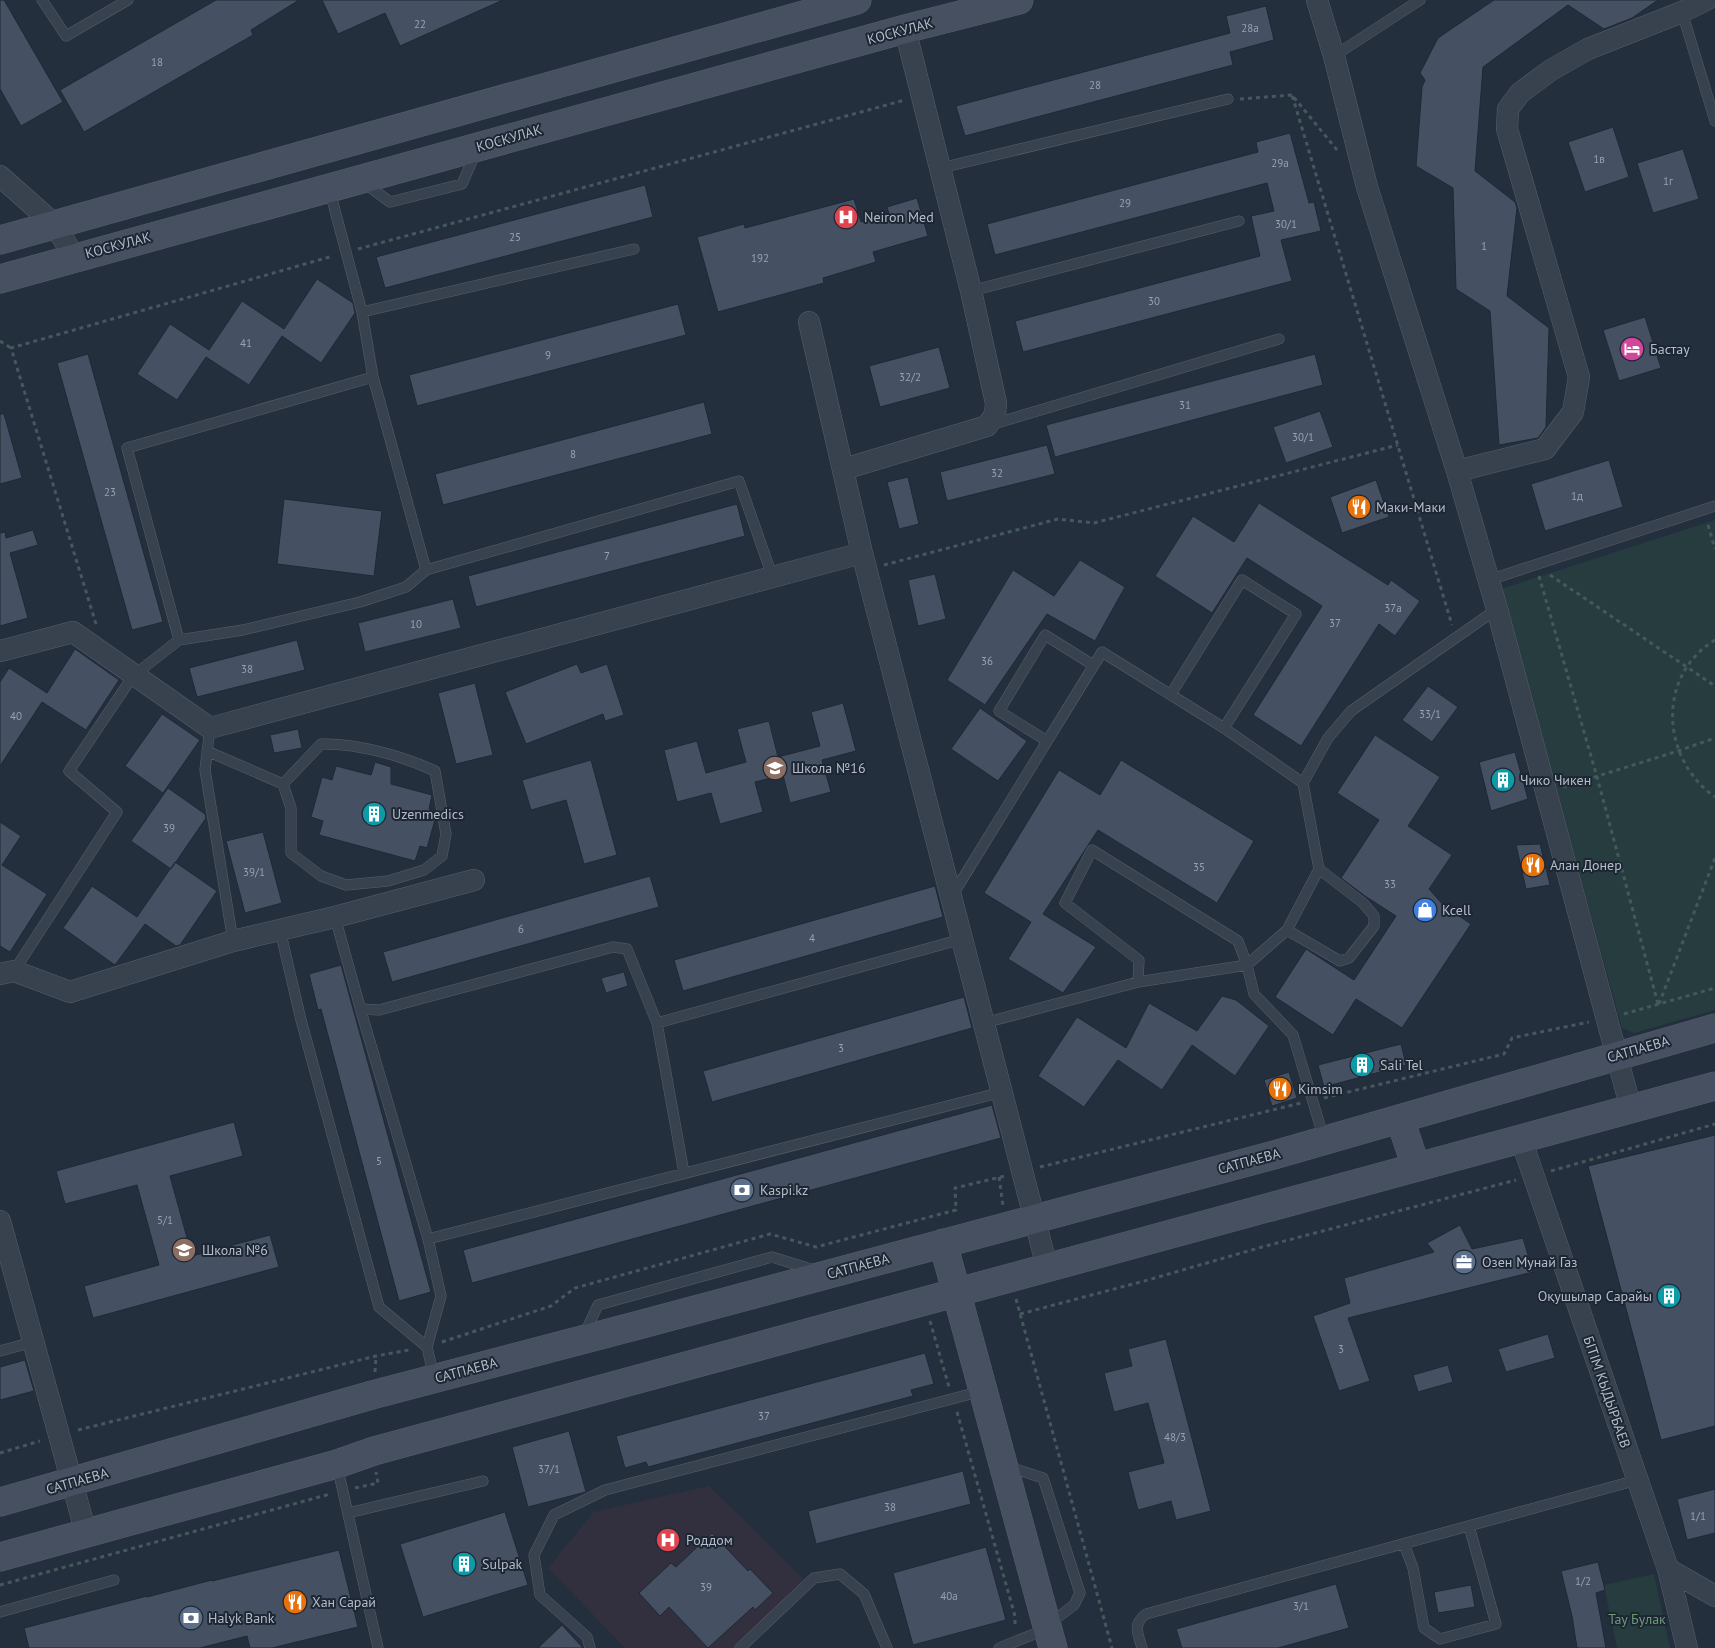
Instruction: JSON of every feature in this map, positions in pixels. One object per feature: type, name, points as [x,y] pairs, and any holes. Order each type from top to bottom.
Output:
[{"type":"street","points":[[0,240],[820,5],[857,0]]},
{"type":"street","name":"КОСКУЛАК","points":[[0,279],[74,257],[905,29],[1019,0]]},
{"type":"street","points":[[1317,0],[1334,56],[1367,187],[1457,471],[1498,609],[1631,1108]]},
{"type":"street","points":[[1457,471],[1545,449],[1573,412],[1579,377],[1506,129],[1508,109],[1520,93],[1588,49],[1682,12],[1706,0]]},
{"type":"street","points":[[820,5],[839,48]]},
{"type":"street","points":[[844,469],[987,426],[995,414],[996,403],[971,291],[905,29]]},
{"type":"street","points":[[0,176],[55,225],[74,257]]},
{"type":"street","points":[[809,322],[864,561],[1047,1267]]},
{"type":"street","points":[[0,651],[73,632],[133,676],[210,728],[773,578],[864,561]]},
{"type":"street","points":[[7,972],[70,992],[233,941],[335,917],[474,880]]},
{"type":"street","name":"САТПАЕВА","points":[[0,1502],[434,1378],[1324,1141],[1715,1028]]},
{"type":"street","points":[[0,1557],[337,1464],[374,1451],[1715,1086]]},
{"type":"street","points":[[1400,1118],[1416,1167]]},
{"type":"street","name":"БIТIМ КЫДЫРБАЕВ","points":[[1521,1138],[1668,1569],[1687,1648]]},
{"type":"street","points":[[0,1221],[86,1533]]},
{"type":"street","points":[[943,1243],[1049,1634]]},
{"type":"street","points":[[1668,1569],[1715,1596]]},
{"type":"lane","points":[[42,0],[66,36],[128,0]]},
{"type":"lane","points":[[1334,56],[1420,0]]},
{"type":"lane","points":[[1682,12],[1715,121]]},
{"type":"lane","points":[[941,168],[1228,99]]},
{"type":"lane","points":[[329,188],[362,312],[373,377],[426,570]]},
{"type":"lane","points":[[971,291],[1239,221]]},
{"type":"lane","points":[[362,312],[634,249]]},
{"type":"lane","points":[[987,426],[1279,339]]},
{"type":"lane","points":[[179,640],[127,448],[373,377]]},
{"type":"lane","points":[[7,972],[117,812],[69,771],[133,676],[179,640],[243,630],[360,602],[406,587],[426,570],[739,481],[773,578]]},
{"type":"lane","points":[[1489,580],[1715,506]]},
{"type":"lane","points":[[1170,694],[1242,580],[1296,614],[1224,728]]},
{"type":"lane","points":[[984,1023],[1138,982],[1247,965],[1287,930],[1320,869],[1303,783],[1328,738],[1351,711],[1498,609]]},
{"type":"lane","points":[[1047,741],[999,711],[1045,636],[1093,665]]},
{"type":"lane","points":[[951,898],[1102,652],[1224,728],[1303,783]]},
{"type":"lane","points":[[210,728],[205,770],[233,941]]},
{"type":"lane","points":[[207,751],[283,784],[291,808],[291,854],[321,876],[346,884],[388,881],[424,870],[442,856],[446,834],[436,771],[415,762],[342,744],[321,744],[283,784]]},
{"type":"lane","points":[[1138,982],[1139,960],[1065,903],[1092,850],[1238,941],[1247,965],[1254,994],[1293,1035],[1324,1141]]},
{"type":"lane","points":[[1287,930],[1340,961],[1349,958],[1374,926],[1374,916],[1363,904],[1320,869]]},
{"type":"lane","points":[[335,917],[428,1239],[442,1296],[427,1347],[434,1378]]},
{"type":"lane","points":[[280,930],[300,1020],[380,1307],[427,1347]]},
{"type":"lane","points":[[657,1023],[962,940]]},
{"type":"lane","points":[[361,1009],[379,1010],[614,947],[627,949],[657,1023],[684,1173]]},
{"type":"lane","points":[[428,1239],[1002,1092]]},
{"type":"lane","points":[[0,1351],[33,1342]]},
{"type":"lane","points":[[590,1648],[587,1637],[540,1596],[534,1555],[554,1515],[605,1490],[983,1391]]},
{"type":"lane","points":[[337,1464],[378,1648]]},
{"type":"lane","points":[[999,1648],[1014,1642],[1049,1634],[1074,1605],[1080,1593],[1043,1478],[1003,1465]]},
{"type":"lane","points":[[1142,1648],[1136,1626],[1139,1620],[1146,1614],[1637,1480]]},
{"type":"lane","points":[[348,1514],[483,1481]]},
{"type":"lane","points":[[1404,1544],[1413,1568],[1424,1628],[1440,1639],[1496,1624],[1469,1526]]},
{"type":"lane","points":[[740,1648],[814,1578],[840,1574],[864,1594],[887,1648]]},
{"type":"lane","points":[[0,1612],[114,1580]]},
{"type":"path","points":[[11,348],[346,252],[922,95]]},
{"type":"path","points":[[1228,99],[1292,96]]},
{"type":"path","points":[[1292,96],[1342,157]]},
{"type":"path","points":[[1292,96],[1456,638]]},
{"type":"path","points":[[0,342],[11,348],[105,656]]},
{"type":"path","points":[[864,561],[1058,519],[1094,523],[1398,445]]},
{"type":"path","points":[[1708,525],[1715,549]]},
{"type":"path","points":[[1535,565],[1715,686]]},
{"type":"path","points":[[1535,565],[1597,777],[1658,1004]]},
{"type":"path","points":[[1715,640],[1700,652],[1688,668],[1676,691],[1672,721],[1678,751],[1692,777],[1702,788],[1715,797]]},
{"type":"path","points":[[1546,791],[1597,777],[1715,738]]},
{"type":"path","points":[[1658,1004],[1715,858]]},
{"type":"path","points":[[0,1453],[59,1435],[376,1356],[427,1347],[551,1306],[575,1288],[770,1234],[816,1247],[956,1210],[955,1188],[1504,1054],[1512,1038],[1607,1019],[1715,988]]},
{"type":"path","points":[[1020,1314],[1262,1247],[1533,1176],[1715,1124]]},
{"type":"path","points":[[999,1177],[1005,1227]]},
{"type":"path","points":[[1011,1277],[1112,1648]]},
{"type":"path","points":[[924,1301],[1015,1616],[1014,1642]]},
{"type":"path","points":[[0,1585],[343,1490],[378,1483],[374,1451]]},
{"type":"shaded area","name":"Роддом","points":[[709,1486],[804,1579],[734,1648],[625,1648],[548,1568],[594,1512]]},
{"type":"green space","points":[[1715,520],[1715,1010],[1634,1033],[1622,1028],[1501,589]]},
{"type":"green space","name":"Тау Булак","points":[[1654,1574],[1670,1648],[1617,1648],[1604,1585]]},
{"type":"building","points":[[0,0],[4,0],[63,102],[21,126],[0,89]]},
{"type":"building","points":[[216,0],[299,0],[251,30],[253,35],[84,132],[60,90]]},
{"type":"building","points":[[322,0],[503,0],[400,46],[385,13],[338,34]]},
{"type":"building","points":[[1494,0],[1658,0],[1632,18],[1604,29],[1568,5],[1483,67],[1475,171],[1515,202],[1517,208],[1507,296],[1549,328],[1546,427],[1538,438],[1499,445],[1490,311],[1456,289],[1453,188],[1416,166],[1422,87],[1425,80],[1420,73],[1438,38]]},
{"type":"building","points":[[1266,6],[1274,40],[1230,52],[1233,65],[965,136],[956,106],[1230,33],[1226,16]]},
{"type":"building","points":[[1613,127],[1629,177],[1585,192],[1568,142]]},
{"type":"building","points":[[1290,133],[1309,203],[1314,202],[1321,231],[1281,240],[1292,281],[1023,352],[1015,321],[1260,256],[1251,216],[1274,211],[1267,183],[995,255],[987,224],[1258,152],[1256,142]]},
{"type":"building","points":[[1683,149],[1699,199],[1653,213],[1637,163]]},
{"type":"building","points":[[645,185],[653,217],[385,288],[376,257]]},
{"type":"building","points":[[917,198],[928,236],[873,252],[876,262],[823,278],[824,283],[718,312],[697,237],[744,224],[745,228],[854,199],[861,222],[889,214],[887,207]]},
{"type":"building","points":[[317,279],[353,303],[355,313],[321,363],[282,336],[249,385],[206,357],[177,400],[137,374],[170,324],[209,350],[242,301],[284,329]]},
{"type":"building","points":[[678,304],[686,335],[417,406],[409,375]]},
{"type":"building","name":"Бастау","points":[[1645,317],[1661,368],[1619,381],[1603,330]]},
{"type":"building","points":[[939,347],[950,388],[880,407],[869,366]]},
{"type":"building","points":[[88,354],[163,622],[132,630],[57,363]]},
{"type":"building","points":[[1315,354],[1323,385],[1055,457],[1046,425]]},
{"type":"building","points":[[704,402],[712,434],[443,505],[435,474]]},
{"type":"building","points":[[1320,411],[1333,447],[1286,463],[1273,427]]},
{"type":"building","points":[[0,414],[4,414],[22,478],[0,484]]},
{"type":"building","points":[[1047,445],[1055,474],[947,501],[940,472]]},
{"type":"building","points":[[1609,460],[1623,507],[1545,531],[1531,484]]},
{"type":"building","points":[[908,477],[919,524],[899,529],[887,482]]},
{"type":"building","name":"Маки-Маки","points":[[1376,480],[1389,517],[1342,533],[1330,497]]},
{"type":"building","points":[[284,499],[382,511],[374,576],[277,564]]},
{"type":"building","points":[[1259,503],[1388,585],[1391,580],[1420,601],[1395,636],[1379,624],[1301,746],[1253,715],[1322,606],[1247,558],[1212,613],[1155,576],[1193,516],[1234,542]]},
{"type":"building","points":[[737,504],[745,536],[476,607],[468,576]]},
{"type":"building","points":[[33,530],[38,545],[10,553],[28,618],[0,626],[0,533],[5,532],[6,538]]},
{"type":"building","points":[[1080,560],[1125,587],[1095,641],[1047,614],[985,705],[947,680],[1013,570],[1054,596]]},
{"type":"building","points":[[935,574],[946,619],[918,626],[908,580]]},
{"type":"building","points":[[453,599],[461,628],[365,652],[358,623]]},
{"type":"building","points":[[297,640],[305,670],[197,697],[189,668]]},
{"type":"building","points":[[75,649],[119,680],[86,730],[42,702],[0,766],[0,682],[9,668],[47,693]]},
{"type":"building","points":[[577,664],[581,673],[607,664],[624,715],[605,721],[603,714],[526,744],[505,692]]},
{"type":"building","points":[[475,683],[493,755],[456,764],[438,693]]},
{"type":"building","points":[[1428,686],[1458,707],[1432,742],[1402,720]]},
{"type":"building","name":"Школа №16","points":[[843,703],[856,751],[822,760],[831,792],[790,803],[783,775],[755,782],[763,812],[720,824],[711,793],[677,802],[664,750],[697,741],[706,773],[746,762],[737,729],[769,721],[778,757],[820,746],[811,712]]},
{"type":"building","points":[[980,708],[1027,741],[998,781],[951,749]]},
{"type":"building","points":[[162,714],[200,740],[163,793],[125,766]]},
{"type":"building","points":[[298,729],[302,748],[274,753],[270,735]]},
{"type":"building","points":[[1375,735],[1440,777],[1408,826],[1452,855],[1429,889],[1444,906],[1471,924],[1402,1028],[1356,999],[1333,1035],[1275,997],[1306,949],[1354,980],[1396,916],[1341,878],[1379,820],[1337,793]]},
{"type":"building","name":"Чико Чикен","points":[[1515,752],[1528,799],[1491,811],[1479,762]]},
{"type":"building","points":[[591,760],[617,855],[584,864],[566,800],[531,810],[522,780]]},
{"type":"building","points":[[1121,760],[1254,841],[1217,903],[1098,830],[1043,914],[1096,947],[1063,993],[1008,959],[1031,922],[984,893],[1059,770],[1100,795]]},
{"type":"building","name":"Uzenmedics","points":[[375,762],[391,767],[391,784],[432,795],[429,809],[435,811],[436,816],[427,848],[420,846],[415,861],[319,835],[323,821],[311,817],[322,777],[332,780],[336,766],[371,775]]},
{"type":"building","points":[[168,788],[205,814],[206,818],[171,869],[131,841]]},
{"type":"building","points":[[0,822],[21,836],[2,865],[47,894],[10,952],[0,946]]},
{"type":"building","points":[[263,832],[282,903],[245,913],[226,841]]},
{"type":"building","name":"Алан Донер","points":[[1540,844],[1550,885],[1526,889],[1516,845]]},
{"type":"building","points":[[175,862],[217,891],[180,945],[176,946],[145,924],[115,965],[63,928],[92,886],[137,917]]},
{"type":"building","points":[[650,876],[659,907],[392,982],[383,952]]},
{"type":"building","points":[[935,886],[943,917],[683,991],[674,960]]},
{"type":"building","points":[[341,965],[431,1292],[399,1301],[321,1009],[318,1010],[309,974]]},
{"type":"building","points":[[624,972],[628,986],[606,993],[601,978]]},
{"type":"building","points":[[1222,996],[1236,1000],[1269,1026],[1235,1076],[1192,1045],[1162,1090],[1118,1060],[1084,1107],[1038,1076],[1077,1017],[1126,1048],[1149,1003],[1197,1031]]},
{"type":"building","points":[[964,997],[972,1028],[712,1102],[703,1071]]},
{"type":"building","name":"Sali Tel","points":[[1401,1044],[1406,1065],[1324,1087],[1318,1065]]},
{"type":"building","name":"Kimsim","points":[[1289,1072],[1297,1098],[1272,1106],[1264,1080]]},
{"type":"building","points":[[992,1105],[1001,1138],[472,1283],[463,1250]]},
{"type":"building","points":[[234,1122],[243,1156],[170,1176],[192,1256],[270,1235],[279,1267],[93,1318],[84,1286],[159,1265],[137,1185],[65,1204],[56,1171]]},
{"type":"building","name":"Оқушылар Сарайы","points":[[1715,1135],[1715,1426],[1661,1440],[1588,1166]]},
{"type":"building","name":"Озен Мунай Газ","points":[[1460,1225],[1472,1249],[1523,1238],[1533,1272],[1348,1318],[1370,1381],[1339,1391],[1313,1316],[1350,1303],[1344,1278],[1434,1252],[1427,1243]]},
{"type":"building","points":[[1548,1334],[1555,1358],[1506,1372],[1498,1349]]},
{"type":"building","points":[[1166,1339],[1211,1511],[1176,1520],[1171,1501],[1138,1510],[1128,1472],[1164,1463],[1148,1403],[1114,1412],[1104,1373],[1132,1366],[1128,1349]]},
{"type":"building","points":[[925,1353],[934,1384],[911,1390],[913,1396],[648,1467],[646,1462],[625,1468],[616,1436]]},
{"type":"building","points":[[25,1360],[34,1391],[0,1400],[0,1367]]},
{"type":"building","points":[[1448,1365],[1453,1382],[1418,1392],[1413,1375]]},
{"type":"building","points":[[569,1431],[586,1492],[528,1507],[512,1447]]},
{"type":"building","points":[[963,1471],[971,1504],[816,1544],[808,1511]]},
{"type":"building","points":[[1715,1489],[1715,1533],[1687,1540],[1677,1499]]},
{"type":"building","name":"Sulpak","points":[[505,1512],[528,1585],[423,1617],[400,1544]]},
{"type":"building","points":[[712,1533],[748,1571],[750,1569],[773,1593],[755,1610],[753,1607],[708,1648],[669,1607],[660,1616],[639,1593],[671,1563],[676,1567]]},
{"type":"building","points":[[986,1547],[1006,1620],[913,1645],[893,1573]]},
{"type":"building","points":[[339,1550],[358,1627],[272,1648],[250,1648],[247,1636],[200,1648],[29,1648],[24,1628]]},
{"type":"building","points":[[1598,1562],[1605,1590],[1596,1593],[1606,1648],[1577,1648],[1572,1616],[1561,1571]]},
{"type":"building","points":[[1336,1584],[1349,1628],[1278,1648],[1182,1648],[1176,1629]]},
{"type":"building","points":[[1471,1585],[1475,1607],[1438,1613],[1434,1592]]},
{"type":"building","points":[[562,1625],[583,1648],[538,1648]]},
{"type":"place","name":"Neiron Med","points":[[846,217]]},
{"type":"place","name":"Бастау","points":[[1632,349]]},
{"type":"place","name":"Маки-Маки","points":[[1359,507]]},
{"type":"place","name":"Школа №16","points":[[775,768]]},
{"type":"place","name":"Чико Чикен","points":[[1503,780]]},
{"type":"place","name":"Uzenmedics","points":[[374,814]]},
{"type":"place","name":"Алан Донер","points":[[1533,865]]},
{"type":"place","name":"Kcell","points":[[1425,910]]},
{"type":"place","name":"Sali Tel","points":[[1362,1065]]},
{"type":"place","name":"Kimsim","points":[[1280,1089]]},
{"type":"place","name":"Kaspi.kz","points":[[742,1190]]},
{"type":"place","name":"Школа №6","points":[[184,1250]]},
{"type":"place","name":"Озен Мунай Газ","points":[[1464,1262]]},
{"type":"place","name":"Оқушылар Сарайы","points":[[1669,1296]]},
{"type":"place","name":"Роддом","points":[[668,1540]]},
{"type":"place","name":"Sulpak","points":[[464,1564]]},
{"type":"place","name":"Хан Сарай","points":[[295,1602]]},
{"type":"place","name":"Halyk Bank","points":[[191,1618]]}]
